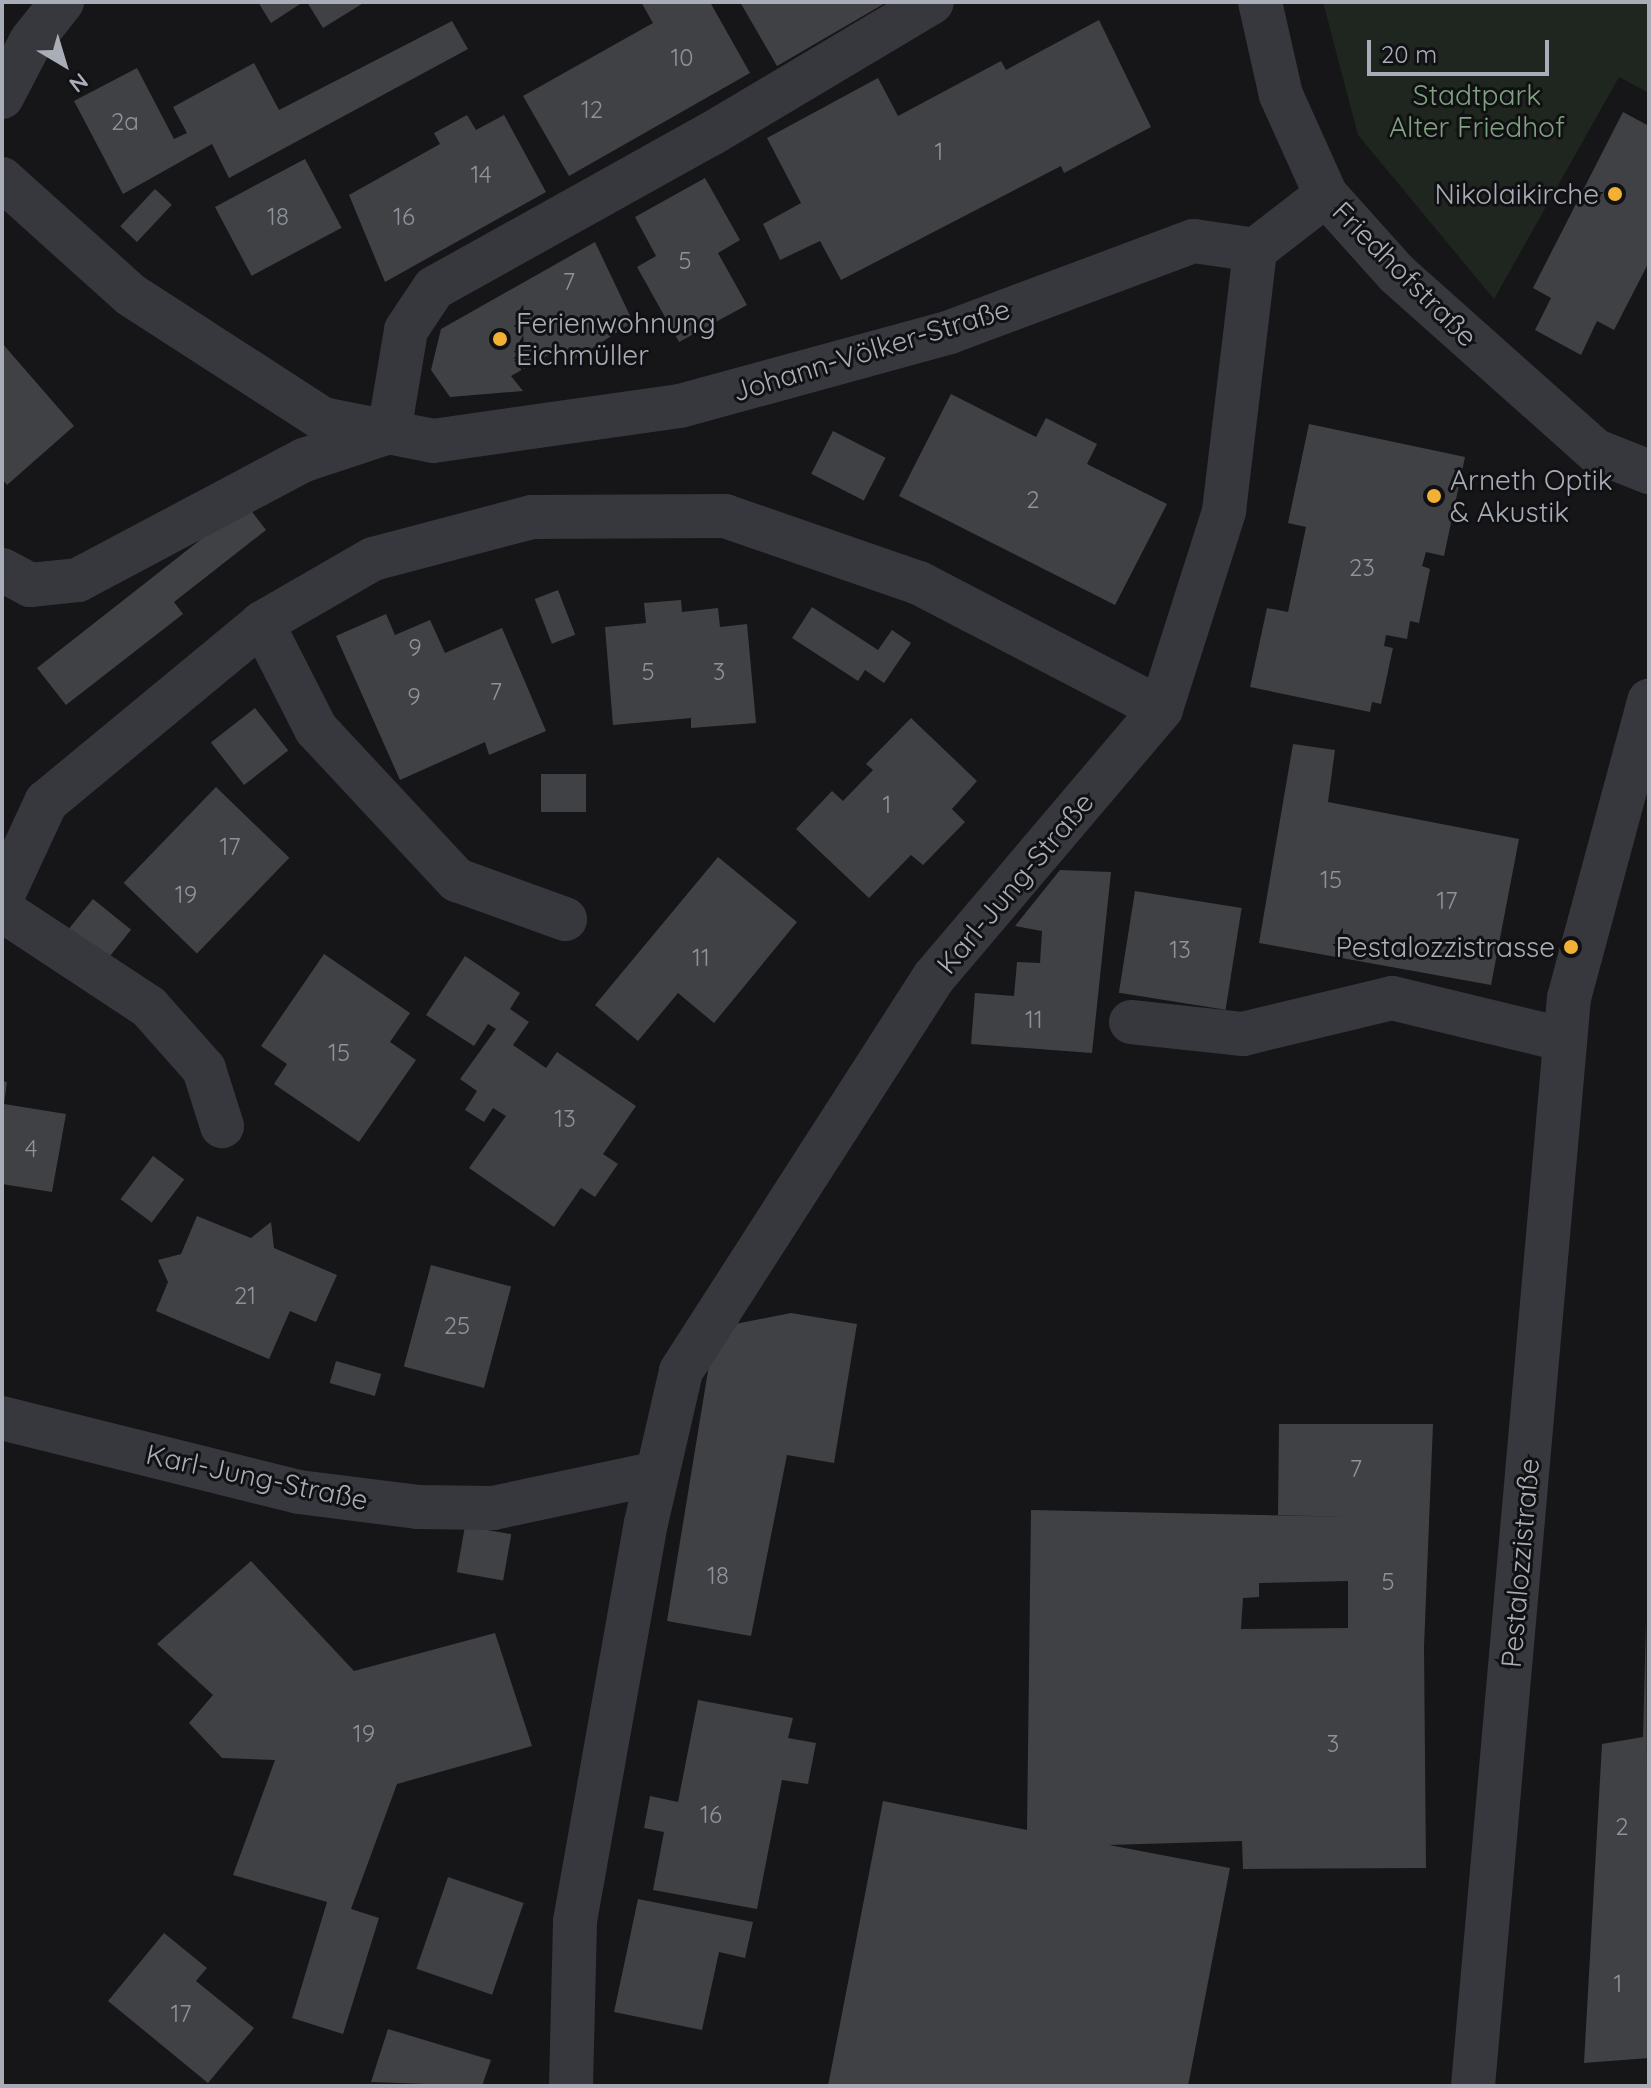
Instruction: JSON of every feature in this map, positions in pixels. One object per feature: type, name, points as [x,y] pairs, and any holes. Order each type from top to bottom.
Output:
[{"type":"street","points":[[2,97],[31,41],[62,2]]},
{"type":"street","points":[[389,432],[406,330],[434,288],[711,134],[932,2]]},
{"type":"street","name":"Friedhofstraße","points":[[1260,2],[1281,95],[1326,195],[1397,274],[1596,451],[1649,472]]},
{"type":"street","name":"Johann-Völker-Straße","points":[[2,179],[131,295],[323,419],[433,441],[680,406],[950,332],[1194,241],[1255,250]]},
{"type":"street","points":[[1255,250],[1326,195]]},
{"type":"street","name":"Karl-Jung-Straße","points":[[571,2086],[575,1921],[657,1473],[681,1371],[934,977],[1161,709],[1224,511],[1255,250]]},
{"type":"street","name":"Johann-Völker-Straße","points":[[2,570],[30,585],[78,580],[304,460],[389,432]]},
{"type":"street","points":[[2,839],[262,623],[373,559],[532,517],[725,516],[919,583],[1161,709]]},
{"type":"street","points":[[262,623],[316,729],[457,880],[565,919]]},
{"type":"street","name":"Pestalozzistraße","points":[[1473,2086],[1569,998],[1649,701]]},
{"type":"street","points":[[2,897],[46,802]]},
{"type":"street","points":[[2,910],[149,1007],[204,1069],[222,1126]]},
{"type":"street","points":[[1131,1022],[1243,1034],[1392,998],[1565,1040]]},
{"type":"street","name":"Karl-Jung-Straße","points":[[2,1418],[299,1492],[417,1507],[493,1508],[657,1473]]},
{"type":"green space","name":"Stadtpark Alter Friedhof","points":[[1323,2],[1649,2],[1649,93],[1619,77],[1494,299],[1358,135]]},
{"type":"building","points":[[258,2],[303,2],[271,23]]},
{"type":"building","points":[[307,2],[365,2],[323,28]]},
{"type":"building","points":[[641,2],[710,2],[750,73],[569,176],[523,96],[653,23]]},
{"type":"building","points":[[740,2],[887,2],[777,66]]},
{"type":"building","points":[[1099,20],[1151,127],[1064,173],[1061,166],[841,280],[820,241],[780,260],[763,224],[801,203],[767,138],[878,78],[898,116],[1001,61],[1006,70]]},
{"type":"building","points":[[452,21],[468,49],[229,178],[212,144],[123,194],[74,101],[137,68],[174,139],[187,133],[173,107],[254,63],[279,110]]},
{"type":"building","name":"Nikolaikirche","points":[[1623,112],[1649,126],[1649,262],[1614,330],[1597,321],[1581,355],[1535,330],[1551,298],[1533,288]]},
{"type":"building","points":[[467,115],[476,130],[504,115],[546,192],[385,282],[349,195],[440,144],[434,133]]},
{"type":"building","points":[[305,159],[342,228],[252,276],[215,207]]},
{"type":"building","points":[[705,178],[740,240],[718,253],[747,305],[679,342],[637,267],[656,256],[635,217]]},
{"type":"building","points":[[155,189],[172,205],[137,242],[120,226]]},
{"type":"building","points":[[595,242],[633,322],[566,365],[559,349],[511,376],[523,391],[450,397],[431,370],[441,329]]},
{"type":"building","points":[[2,343],[74,426],[7,485],[2,479]]},
{"type":"building","points":[[951,394],[1036,437],[1046,418],[1097,444],[1087,464],[1167,504],[1115,605],[899,496]]},
{"type":"building","points":[[1309,424],[1465,457],[1444,556],[1426,552],[1422,566],[1430,569],[1419,623],[1410,621],[1407,639],[1386,635],[1384,646],[1393,648],[1381,704],[1372,702],[1370,712],[1250,687],[1267,608],[1288,612],[1306,527],[1288,523]]},
{"type":"building","points":[[833,431],[886,458],[864,501],[811,474]]},
{"type":"building","points":[[246,504],[266,530],[174,602],[183,614],[66,705],[37,668]]},
{"type":"building","points":[[558,590],[575,635],[552,644],[535,599]]},
{"type":"building","points":[[681,600],[682,612],[718,608],[720,627],[747,624],[756,723],[691,728],[691,718],[613,725],[605,627],[646,623],[644,603]]},
{"type":"building","points":[[812,607],[878,650],[892,630],[911,643],[884,683],[865,670],[858,681],[792,638]]},
{"type":"building","points":[[386,614],[395,635],[430,620],[445,653],[502,628],[546,731],[489,755],[485,742],[400,780],[336,636]]},
{"type":"building","points":[[255,708],[288,751],[244,785],[211,742]]},
{"type":"building","points":[[911,718],[977,781],[952,809],[965,822],[923,865],[911,855],[869,898],[796,829],[832,791],[843,801],[873,770],[866,764]]},
{"type":"building","points":[[1293,744],[1335,750],[1328,802],[1519,839],[1491,985],[1259,943]]},
{"type":"building","points":[[541,774],[586,774],[586,812],[541,812]]},
{"type":"building","points":[[216,787],[289,858],[197,954],[124,883]]},
{"type":"building","points":[[718,857],[797,922],[714,1023],[678,993],[638,1041],[595,1005]]},
{"type":"building","points":[[1060,870],[1111,872],[1092,1053],[971,1044],[975,993],[1014,996],[1017,962],[1040,963],[1042,931],[1015,926]]},
{"type":"building","points":[[1135,891],[1242,908],[1226,1010],[1119,993]]},
{"type":"building","points":[[93,899],[131,930],[101,967],[63,936]]},
{"type":"building","points":[[324,954],[410,1013],[390,1042],[416,1060],[359,1142],[274,1084],[287,1064],[261,1046]]},
{"type":"building","points":[[465,956],[520,993],[510,1009],[529,1022],[513,1045],[546,1068],[557,1052],[636,1106],[603,1154],[618,1164],[595,1197],[581,1188],[554,1227],[469,1168],[506,1116],[493,1108],[484,1122],[465,1110],[477,1091],[460,1079],[496,1029],[488,1024],[474,1046],[426,1015]]},
{"type":"building","points":[[2,1081],[7,1082],[4,1104],[66,1114],[52,1192],[2,1184]]},
{"type":"building","points":[[153,1156],[184,1179],[152,1223],[121,1199]]},
{"type":"building","points":[[197,1216],[251,1238],[271,1222],[274,1248],[337,1275],[316,1322],[290,1311],[269,1359],[156,1311],[168,1282],[158,1260],[181,1254]]},
{"type":"building","points":[[431,1265],[511,1286],[484,1388],[404,1366]]},
{"type":"building","points":[[791,1313],[857,1324],[834,1463],[787,1455],[751,1636],[667,1621],[715,1328]]},
{"type":"building","points":[[336,1361],[381,1374],[375,1396],[330,1383]]},
{"type":"building","points":[[1279,1424],[1433,1424],[1424,1647],[1426,1868],[1243,1869],[1242,1841],[1109,1845],[1230,1868],[1188,2086],[828,2086],[883,1801],[1027,1830],[1031,1510],[1351,1517],[1278,1515]],"holes":[[[1348,1581],[1348,1628],[1241,1629],[1243,1598],[1259,1597],[1259,1583]]]},
{"type":"building","points":[[465,1526],[511,1534],[503,1580],[457,1572]]},
{"type":"building","points":[[251,1561],[354,1671],[495,1633],[532,1746],[397,1784],[351,1909],[379,1918],[343,2034],[292,2018],[327,1902],[233,1875],[275,1760],[222,1758],[189,1723],[213,1695],[157,1644]]},
{"type":"building","points":[[1646,1622],[1649,2058],[1584,2063],[1602,1744],[1643,1737]]},
{"type":"building","points":[[698,1700],[793,1718],[788,1738],[816,1743],[808,1784],[782,1780],[757,1909],[653,1890],[664,1832],[644,1828],[650,1796],[678,1802]]},
{"type":"building","points":[[448,1877],[524,1903],[492,1995],[416,1969]]},
{"type":"building","points":[[638,1899],[753,1922],[745,1958],[719,1952],[702,2030],[614,2012]]},
{"type":"building","points":[[164,1933],[207,1968],[196,1981],[254,2028],[208,2083],[108,2001]]},
{"type":"building","points":[[388,2029],[491,2060],[482,2086],[371,2082]]},
{"type":"place","name":"Nikolaikirche","points":[[1615,194]]},
{"type":"place","name":"Ferienwohnung Eichmüller","points":[[500,339]]},
{"type":"place","name":"Arneth Optik & Akustik","points":[[1434,496]]},
{"type":"place","name":"Pestalozzistrasse","points":[[1571,947]]}]
